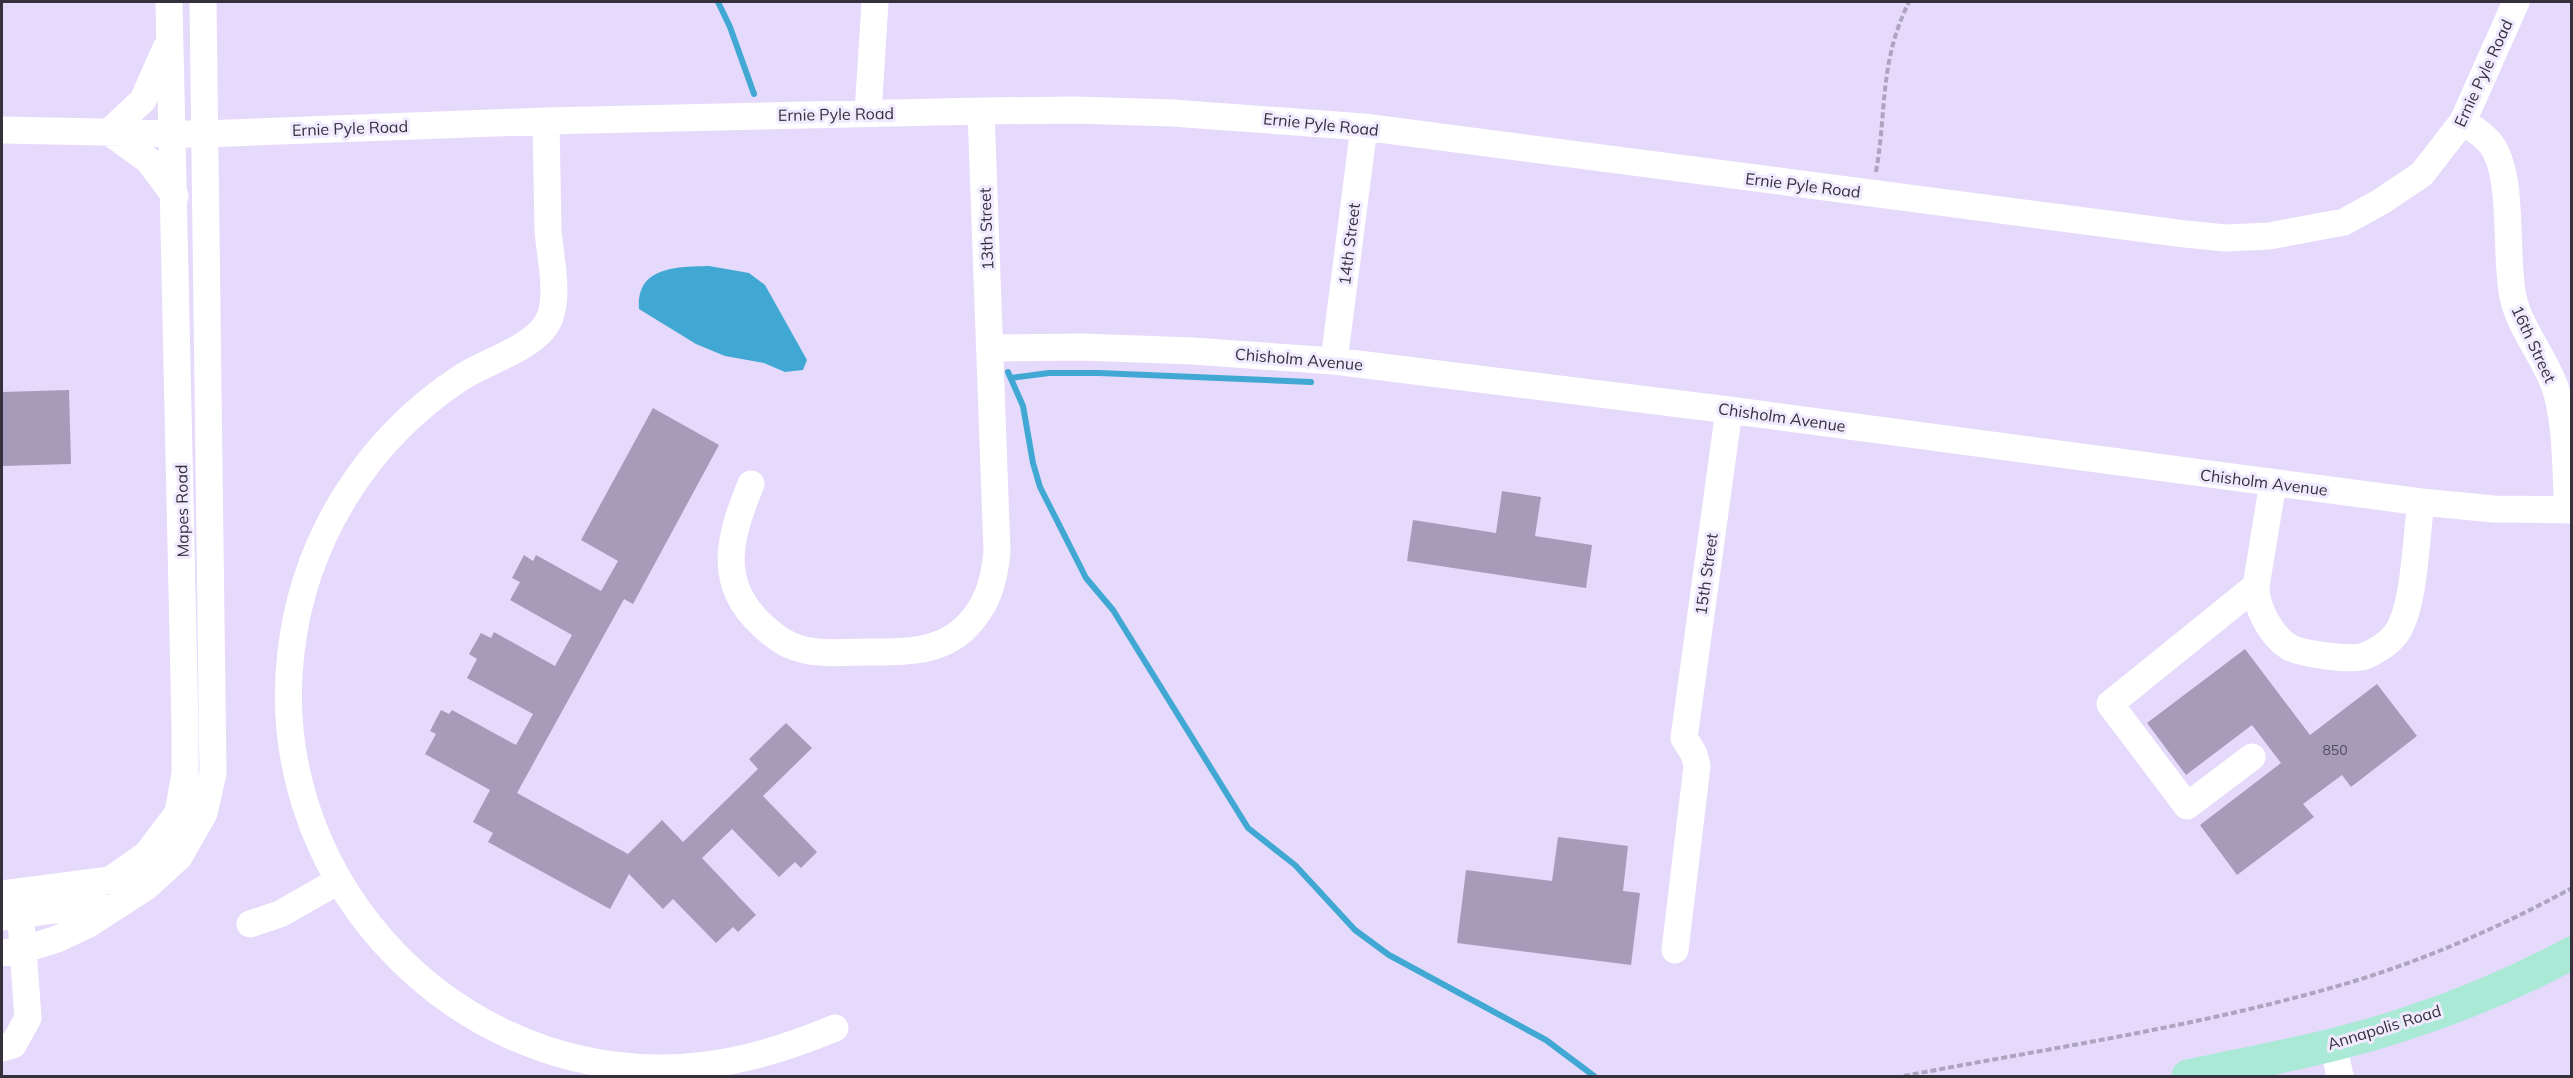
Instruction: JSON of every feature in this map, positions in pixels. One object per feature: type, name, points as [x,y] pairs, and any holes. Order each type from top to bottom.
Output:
[{"type":"main road","name":"Annapolis Road","points":[[2188,1077],[2332,1044],[2411,1023],[2476,997],[2571,953]]},
{"type":"street","name":"Mapes Road","points":[[11,924],[110,880],[147,854],[178,813],[185,773],[174,134],[169,2]]},
{"type":"street","name":"Mapes Road","points":[[11,924],[57,939],[89,924],[110,908],[146,887],[180,856],[204,813],[213,773],[203,2]]},
{"type":"street","points":[[868,113],[875,2]]},
{"type":"street","name":"Ernie Pyle Road","points":[[2,130],[204,134],[546,121],[868,113],[1075,110],[1172,113],[1364,127],[2185,234],[2226,238],[2269,236],[2344,222],[2382,201],[2422,174],[2463,121],[2516,2]]},
{"type":"street","points":[[170,39],[144,100],[109,132],[148,160],[175,196]]},
{"type":"street","name":"13th Street","points":[[751,484],[732,533],[731,562],[734,587],[747,612],[786,645],[803,650],[831,652],[901,652],[923,649],[945,642],[963,630],[978,615],[994,580],[997,552],[981,111]]},
{"type":"street","points":[[546,121],[552,283],[550,319],[536,338],[466,374],[435,396],[395,432],[353,482],[328,525],[309,571],[300,603],[288,679],[293,749],[300,788],[310,818],[339,881],[383,942],[441,996],[495,1029],[558,1053],[625,1066],[686,1068],[760,1056],[835,1028]]},
{"type":"street","name":"16th Street","points":[[2463,121],[2491,143],[2500,159],[2504,178],[2509,273],[2513,297],[2521,322],[2546,363],[2556,390],[2561,415],[2570,510]]},
{"type":"street","name":"14th Street","points":[[1334,361],[1364,127]]},
{"type":"street","name":"Chisholm Avenue","points":[[990,348],[1094,347],[1334,361],[1729,410],[2421,502],[2494,509],[2570,510]]},
{"type":"street","name":"15th Street","points":[[1675,950],[1697,766],[1694,754],[1684,738],[1729,410]]},
{"type":"street","points":[[2273,483],[2256,586],[2256,600],[2261,614],[2290,648],[2300,652],[2364,657],[2395,636],[2408,608],[2421,502]]},
{"type":"street","points":[[2252,757],[2187,806],[2110,704],[2256,586]]},
{"type":"street","points":[[250,924],[280,914],[339,881]]},
{"type":"street","points":[[2,1048],[13,1045],[28,1018],[11,924]]},
{"type":"street","points":[[2332,1044],[2340,1077]]},
{"type":"path","points":[[1872,194],[1879,153],[1888,56],[1900,19],[1909,2]]},
{"type":"path","points":[[1904,1077],[2242,1011],[2330,988],[2448,948],[2571,888]]},
{"type":"water","points":[[709,266],[749,273],[765,285],[807,360],[803,370],[785,372],[764,363],[725,356],[696,344],[639,309],[644,284],[651,277],[672,269]]},
{"type":"building","points":[[69,390],[71,464],[2,466],[2,392]]},
{"type":"building","points":[[653,408],[719,445],[633,604],[624,599],[517,793],[628,854],[662,820],[683,842],[758,769],[749,759],[786,723],[812,748],[763,796],[817,852],[801,868],[795,862],[779,877],[732,829],[702,858],[756,915],[738,932],[733,927],[716,943],[673,899],[663,909],[629,874],[610,909],[488,842],[493,833],[473,822],[490,790],[425,754],[436,734],[430,731],[441,710],[449,714],[452,710],[516,745],[533,714],[467,678],[477,659],[469,654],[481,633],[491,638],[494,632],[555,666],[572,635],[510,600],[520,582],[512,578],[524,555],[533,561],[536,555],[601,591],[618,561],[581,540]]},
{"type":"building","points":[[1502,491],[1541,497],[1535,536],[1592,545],[1586,588],[1407,561],[1413,520],[1496,533]]},
{"type":"building","points":[[2245,649],[2310,735],[2377,684],[2417,736],[2351,787],[2342,775],[2303,804],[2314,817],[2237,875],[2200,825],[2281,763],[2252,725],[2186,775],[2147,723]]},
{"type":"building","points":[[1558,837],[1628,846],[1623,891],[1640,893],[1631,965],[1457,943],[1466,870],[1552,881]]},
{"type":"waterway","points":[[718,2],[730,27],[754,94]]},
{"type":"waterway","points":[[1008,372],[1023,406],[1033,463],[1040,487],[1086,578],[1113,610],[1248,828],[1295,865],[1355,930],[1389,955],[1546,1040],[1594,1076]]},
{"type":"waterway","points":[[1011,378],[1049,373],[1099,373],[1311,382]]}]
